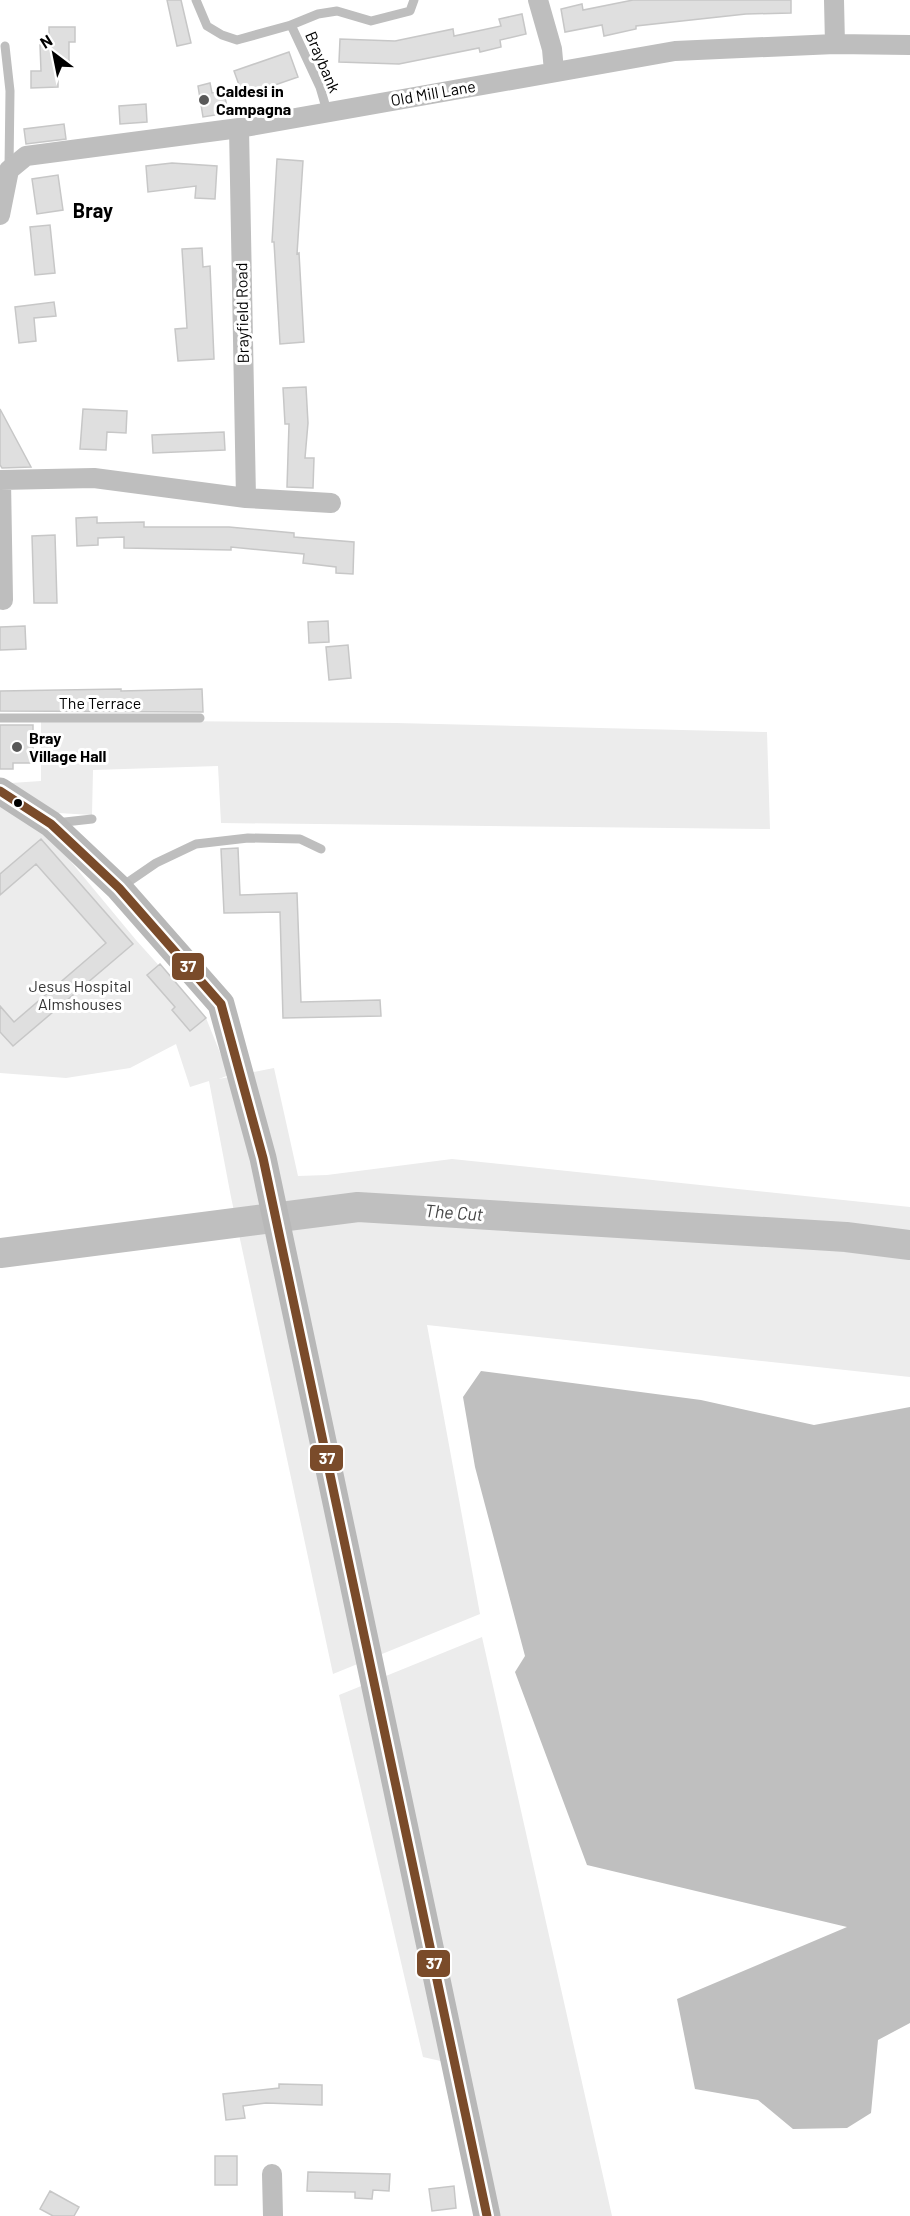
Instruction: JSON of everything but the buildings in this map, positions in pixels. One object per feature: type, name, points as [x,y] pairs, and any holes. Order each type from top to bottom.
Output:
[{"type":"main road","points":[[0,791],[51,824],[119,888],[221,1004],[263,1158],[487,2216]]},
{"type":"street","points":[[538,0],[552,50],[555,71]]},
{"type":"street","points":[[834,0],[835,44]]},
{"type":"street","name":"Old Mill Lane","points":[[4,170],[26,156],[239,128],[675,51],[835,44],[910,45]]},
{"type":"street","name":"Brayfield Road","points":[[239,128],[246,498]]},
{"type":"street","points":[[0,215],[4,170]]},
{"type":"street","points":[[3,600],[0,480],[94,478],[246,498],[331,503]]},
{"type":"street","points":[[272,2174],[273,2216]]},
{"type":"lane","name":"Braybank","points":[[196,0],[207,26],[222,35],[237,40],[337,11],[371,21],[410,11],[414,0]]},
{"type":"lane","name":"Braybank","points":[[291,25],[320,87],[327,111]]},
{"type":"lane","points":[[4,170],[10,91],[5,46]]},
{"type":"lane","name":"The Terrace","points":[[0,718],[200,718]]},
{"type":"lane","points":[[51,824],[92,819]]},
{"type":"lane","points":[[119,888],[156,863],[196,844],[248,838],[300,840],[321,849]]},
{"type":"green space","points":[[41,720],[396,723],[767,732],[770,829],[221,823],[218,766],[93,770],[92,815],[58,813],[11,783],[41,781]]},
{"type":"green space","name":"Jesus Hospital Almshouses","points":[[0,807],[48,834],[136,940],[206,1018],[229,1075],[219,1079],[274,1068],[298,1176],[327,1175],[452,1159],[910,1207],[910,1377],[427,1325],[480,1614],[333,1674],[231,1197],[209,1081],[190,1087],[176,1044],[130,1068],[66,1078],[0,1073]]},
{"type":"green space","points":[[482,1637],[612,2216],[498,2216],[467,2067],[423,2057],[339,1695]]},
{"type":"shaded area","points":[[481,1371],[701,1400],[814,1425],[910,1407],[910,2023],[878,2040],[871,2113],[847,2128],[793,2129],[758,2100],[695,2089],[677,1999],[847,1927],[587,1865],[515,1672],[525,1656],[475,1467],[463,1397]]},
{"type":"waterway","name":"The Cut","points":[[0,1253],[358,1207],[846,1237],[910,1245]]},
{"type":"transit line","name":"37","points":[[0,791],[51,824],[119,888],[221,1004],[263,1158],[487,2216]]},
{"type":"place","name":"Caldesi in Campagna","points":[[204,100]]},
{"type":"place","name":"Bray Village Hall","points":[[17,747]]},
{"type":"district","name":"Bray","points":[[93,211]]}]
